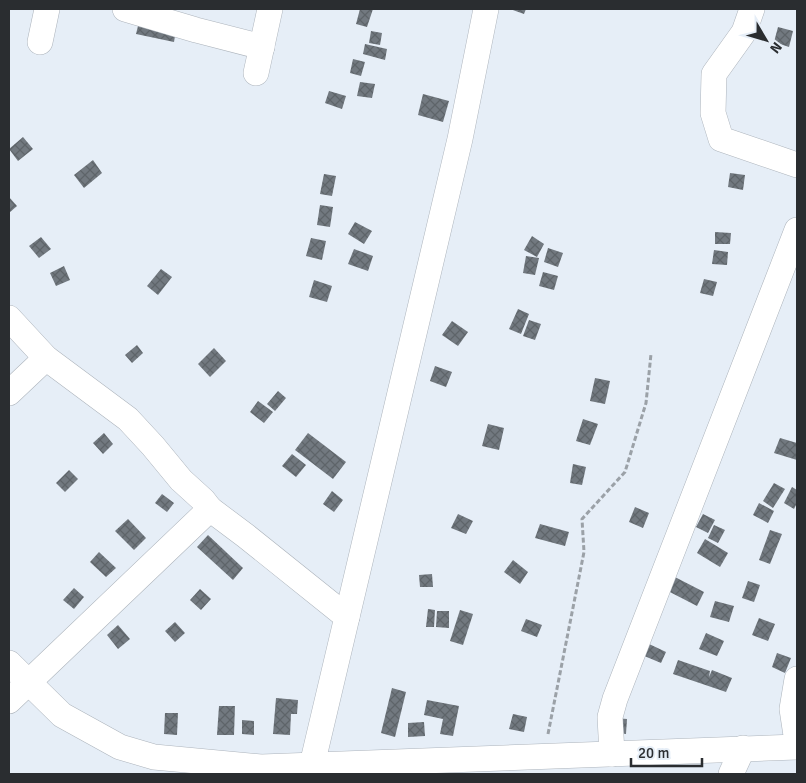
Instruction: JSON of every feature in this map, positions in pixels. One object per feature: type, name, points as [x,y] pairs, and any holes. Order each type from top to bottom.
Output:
[{"type":"street","points":[[40,42],[47,9]]},
{"type":"street","points":[[125,9],[262,47]]},
{"type":"street","points":[[256,73],[270,9]]},
{"type":"street","points":[[312,765],[460,139],[486,9]]},
{"type":"street","points":[[752,9],[744,32],[714,74],[714,113],[721,139],[797,165]]},
{"type":"street","points":[[612,754],[610,717],[615,699],[797,230]]},
{"type":"street","points":[[9,318],[46,358],[128,420],[153,446],[181,480],[210,509],[347,617]]},
{"type":"street","points":[[9,393],[46,358]]},
{"type":"street","points":[[9,701],[210,509]]},
{"type":"street","points":[[9,663],[62,715],[120,747],[154,757],[261,767],[797,747]]},
{"type":"street","points":[[797,679],[792,709],[797,742]]},
{"type":"street","points":[[730,774],[743,748]]},
{"type":"path","points":[[544,756],[584,552],[582,519],[625,472],[646,402],[651,354]]},
{"type":"building","points":[[360,9],[373,9],[367,27],[356,24]]},
{"type":"building","points":[[510,9],[526,9],[524,14]]},
{"type":"building","points":[[139,22],[176,30],[174,42],[136,34]]},
{"type":"building","points":[[778,27],[793,31],[789,47],[774,42]]},
{"type":"building","points":[[371,31],[382,33],[380,45],[369,43]]},
{"type":"building","points":[[365,44],[387,49],[385,60],[363,54]]},
{"type":"building","points":[[353,59],[365,62],[361,76],[350,73]]},
{"type":"building","points":[[360,82],[375,84],[372,98],[357,96]]},
{"type":"building","points":[[329,91],[346,96],[342,109],[325,103]]},
{"type":"building","points":[[423,94],[449,101],[443,122],[418,115]]},
{"type":"building","points":[[23,137],[33,149],[18,161],[9,149]]},
{"type":"building","points":[[93,160],[102,173],[84,188],[74,175]]},
{"type":"building","points":[[730,173],[745,175],[743,190],[728,187]]},
{"type":"building","points":[[324,174],[336,176],[332,196],[320,194]]},
{"type":"building","points":[[9,197],[17,206],[9,213]]},
{"type":"building","points":[[320,205],[333,207],[330,227],[317,225]]},
{"type":"building","points":[[355,222],[372,231],[364,244],[348,234]]},
{"type":"building","points":[[715,232],[731,233],[730,244],[715,244]]},
{"type":"building","points":[[532,236],[544,244],[537,257],[524,250]]},
{"type":"building","points":[[41,237],[51,249],[39,258],[29,246]]},
{"type":"building","points":[[311,238],[326,241],[322,260],[306,256]]},
{"type":"building","points":[[548,248],[563,253],[558,267],[544,262]]},
{"type":"building","points":[[354,249],[373,256],[368,271],[348,264]]},
{"type":"building","points":[[714,250],[728,252],[727,265],[712,264]]},
{"type":"building","points":[[526,256],[539,258],[535,275],[523,273]]},
{"type":"building","points":[[64,266],[70,280],[56,286],[50,273]]},
{"type":"building","points":[[161,269],[172,277],[158,295],[147,286]]},
{"type":"building","points":[[543,272],[558,276],[554,290],[539,286]]},
{"type":"building","points":[[704,279],[717,282],[713,296],[700,293]]},
{"type":"building","points":[[314,280],[332,286],[327,302],[309,297]]},
{"type":"building","points":[[518,309],[529,314],[521,334],[509,329]]},
{"type":"building","points":[[529,320],[541,324],[535,340],[523,336]]},
{"type":"building","points":[[452,321],[468,332],[458,346],[442,335]]},
{"type":"building","points":[[137,345],[143,353],[132,363],[125,355]]},
{"type":"building","points":[[214,348],[226,361],[210,377],[198,364]]},
{"type":"building","points":[[435,366],[452,372],[446,387],[430,381]]},
{"type":"building","points":[[595,378],[610,381],[605,404],[590,401]]},
{"type":"building","points":[[278,391],[286,398],[275,411],[267,404]]},
{"type":"building","points":[[258,401],[273,412],[264,423],[250,412]]},
{"type":"building","points":[[583,419],[598,424],[590,445],[576,441]]},
{"type":"building","points":[[488,424],[504,428],[499,450],[482,446]]},
{"type":"building","points":[[104,433],[113,444],[103,454],[93,443]]},
{"type":"building","points":[[308,433],[346,462],[333,479],[295,450]]},
{"type":"building","points":[[780,438],[797,443],[797,460],[774,453]]},
{"type":"building","points":[[292,454],[306,465],[296,477],[282,466]]},
{"type":"building","points":[[573,464],[586,467],[582,485],[570,483]]},
{"type":"building","points":[[69,470],[78,479],[65,492],[56,483]]},
{"type":"building","points":[[774,483],[785,489],[773,508],[763,501]]},
{"type":"building","points":[[792,487],[797,490],[797,503],[794,509],[784,503]]},
{"type":"building","points":[[332,491],[343,500],[334,512],[323,504]]},
{"type":"building","points":[[162,494],[174,503],[167,512],[155,503]]},
{"type":"building","points":[[759,503],[774,511],[768,523],[753,515]]},
{"type":"building","points":[[635,507],[649,513],[643,528],[629,522]]},
{"type":"building","points":[[458,514],[473,521],[466,534],[451,528]]},
{"type":"building","points":[[703,514],[715,520],[708,533],[696,527]]},
{"type":"building","points":[[128,519],[146,538],[134,550],[115,531]]},
{"type":"building","points":[[540,524],[569,532],[565,546],[535,538]]},
{"type":"building","points":[[714,525],[725,530],[718,543],[708,538]]},
{"type":"building","points":[[770,530],[782,534],[770,564],[759,560]]},
{"type":"building","points":[[208,535],[243,568],[233,580],[197,547]]},
{"type":"building","points":[[705,539],[728,553],[720,567],[697,553]]},
{"type":"building","points":[[99,552],[116,568],[106,577],[90,562]]},
{"type":"building","points":[[513,560],[528,572],[520,584],[504,572]]},
{"type":"building","points":[[432,574],[433,587],[420,587],[419,575]]},
{"type":"building","points":[[671,575],[704,592],[697,606],[664,589]]},
{"type":"building","points":[[748,581],[760,585],[754,602],[742,598]]},
{"type":"building","points":[[74,588],[84,597],[74,609],[63,600]]},
{"type":"building","points":[[200,589],[211,599],[201,610],[190,600]]},
{"type":"building","points":[[715,601],[734,606],[729,622],[710,617]]},
{"type":"building","points":[[428,609],[435,610],[434,627],[426,627]]},
{"type":"building","points":[[460,610],[473,614],[463,645],[450,641]]},
{"type":"building","points":[[437,611],[449,611],[449,628],[436,627]]},
{"type":"building","points":[[759,618],[775,624],[768,641],[752,635]]},
{"type":"building","points":[[526,619],[542,625],[537,637],[521,631]]},
{"type":"building","points":[[175,622],[185,633],[175,642],[165,631]]},
{"type":"building","points":[[118,625],[130,639],[118,649],[107,635]]},
{"type":"building","points":[[706,633],[724,641],[717,656],[699,649]]},
{"type":"building","points":[[647,643],[666,652],[661,663],[642,655]]},
{"type":"building","points":[[777,653],[791,658],[785,673],[772,667]]},
{"type":"building","points":[[678,660],[710,671],[709,677],[712,670],[732,678],[726,692],[673,674]]},
{"type":"building","points":[[392,688],[406,692],[395,737],[381,733]]},
{"type":"building","points":[[276,698],[298,700],[297,714],[291,714],[290,735],[273,734]]},
{"type":"building","points":[[427,700],[459,706],[453,736],[440,734],[443,719],[424,715]]},
{"type":"building","points":[[219,706],[235,706],[234,735],[217,735]]},
{"type":"building","points":[[165,713],[178,713],[177,735],[164,734]]},
{"type":"building","points":[[513,714],[527,717],[524,732],[509,729]]},
{"type":"building","points":[[615,718],[627,719],[626,734],[613,732]]},
{"type":"building","points":[[242,720],[254,721],[254,735],[242,734]]},
{"type":"building","points":[[424,722],[425,736],[408,737],[408,723]]}]
